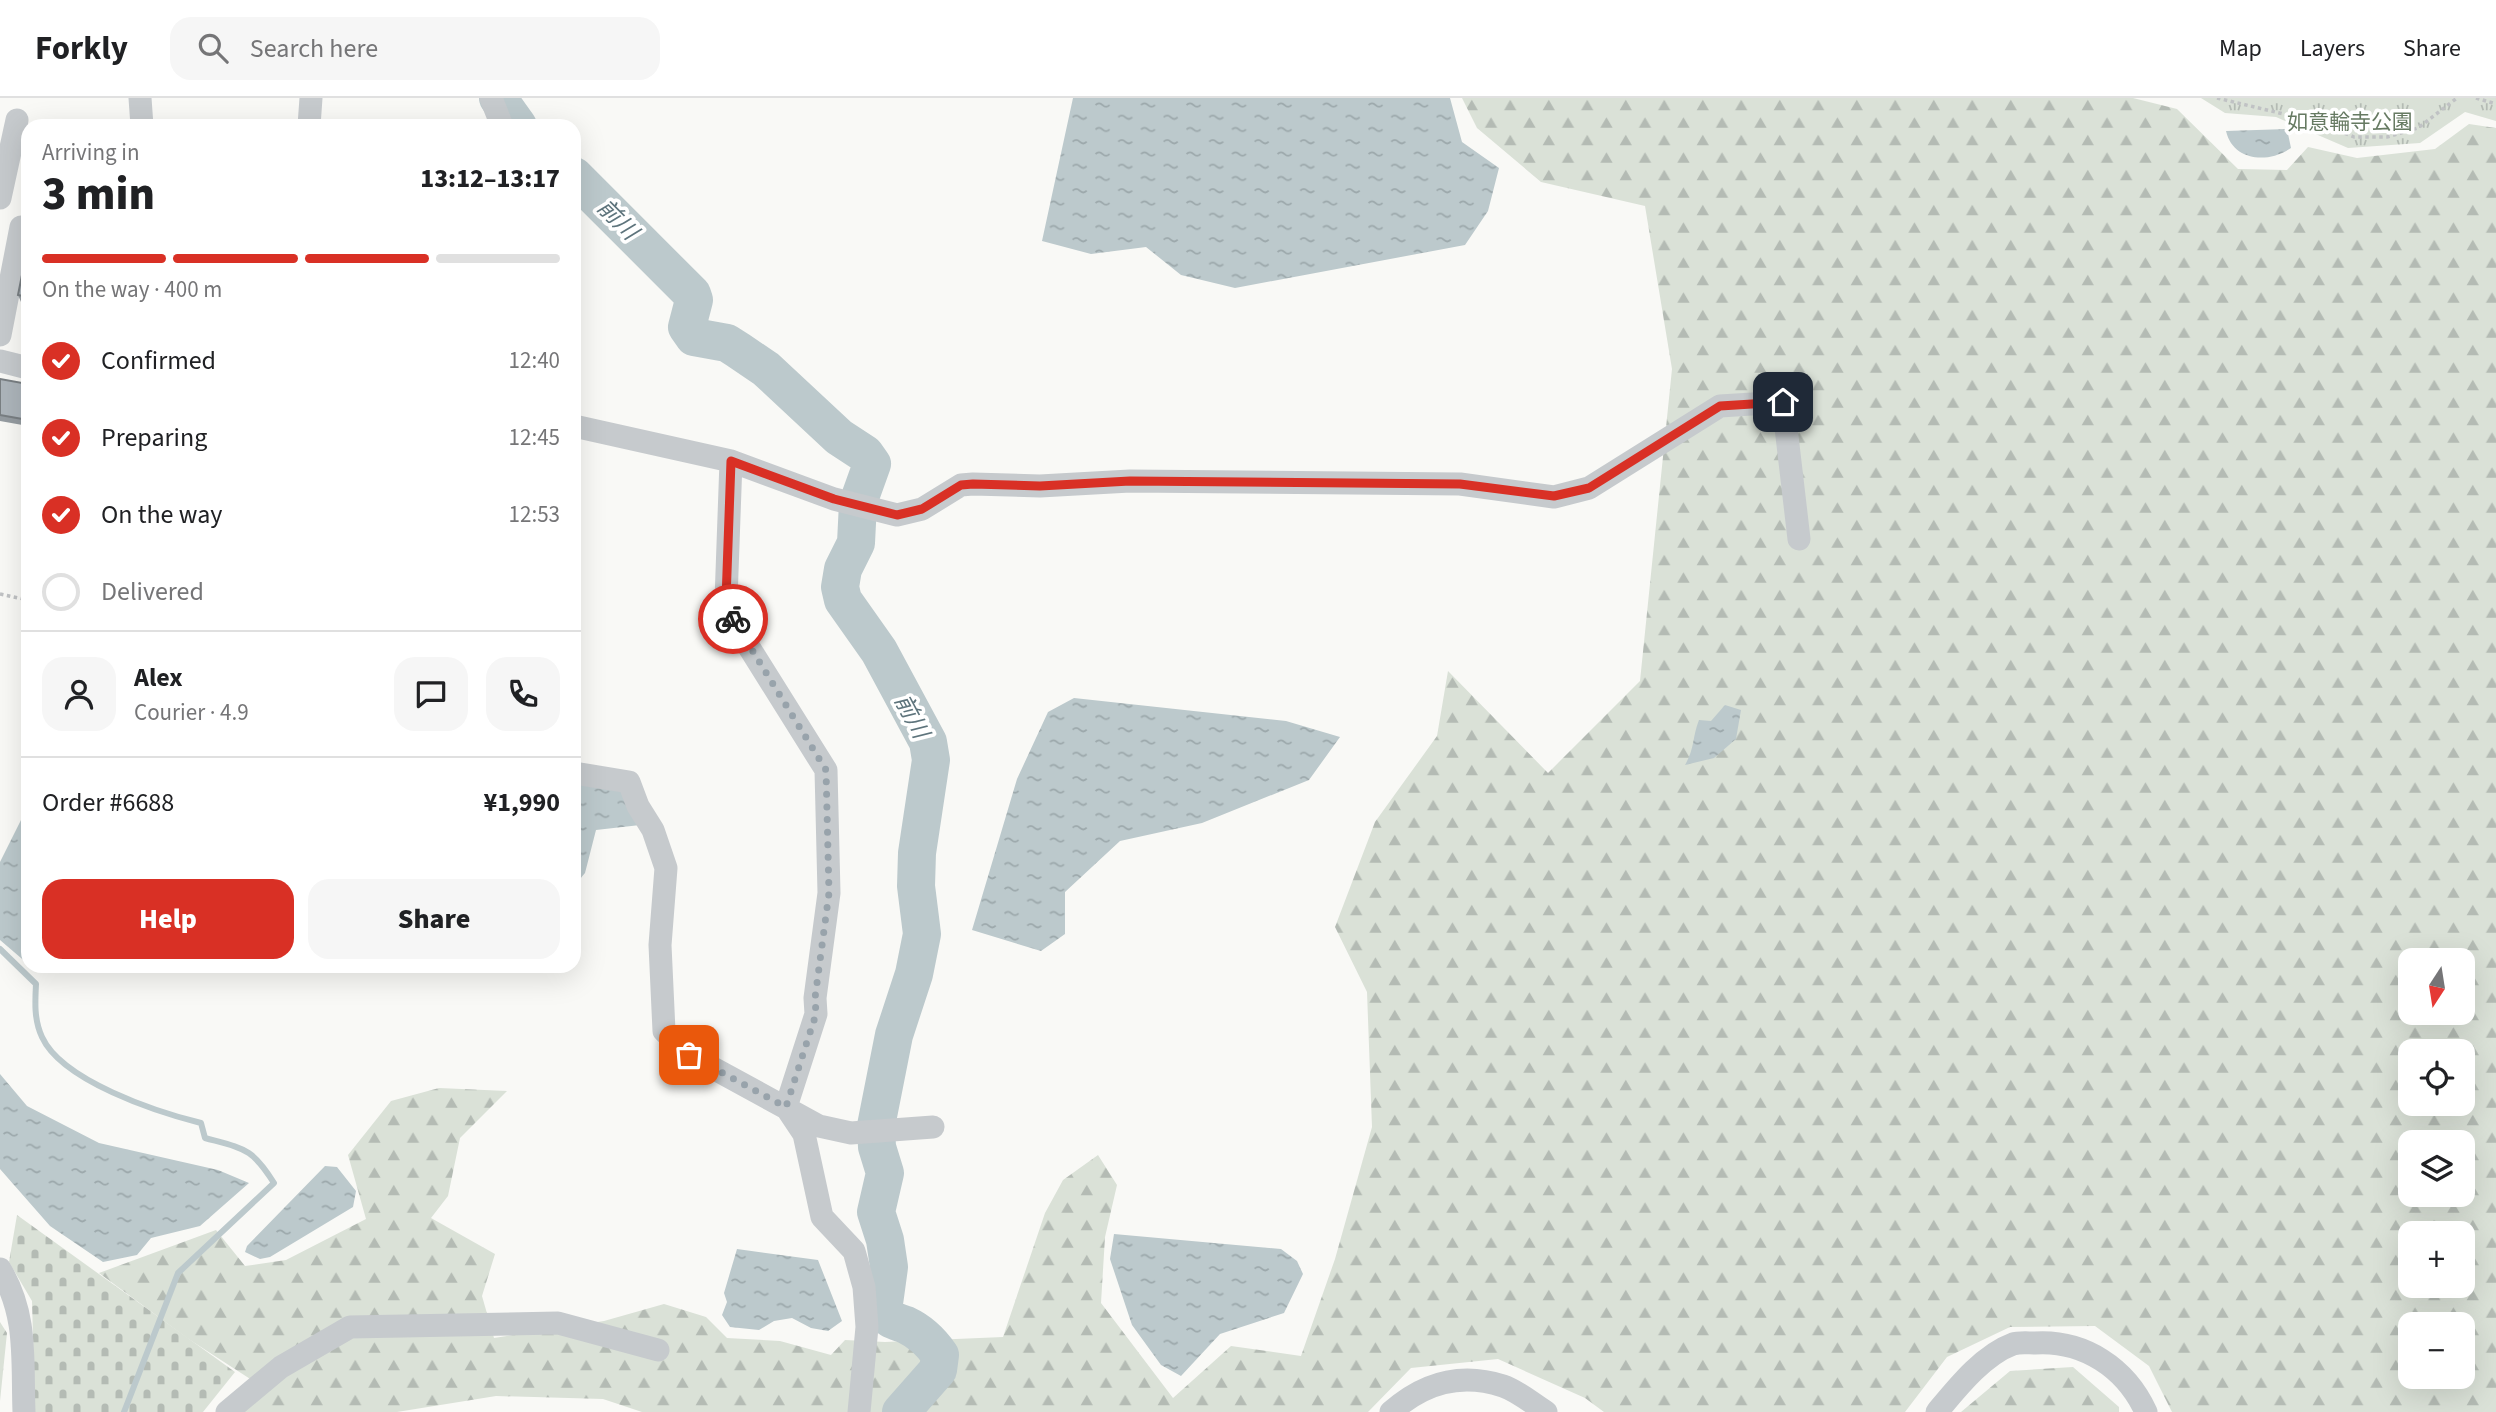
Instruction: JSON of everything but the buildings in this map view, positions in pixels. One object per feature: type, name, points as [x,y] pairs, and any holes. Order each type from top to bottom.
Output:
[{"type":"street","points":[[140,98],[142,119]]},
{"type":"street","points":[[310,119],[311,98]]},
{"type":"street","points":[[491,98],[499,119]]},
{"type":"street","points":[[0,198],[5,154],[17,120]]},
{"type":"street","points":[[0,335],[16,225]]},
{"type":"street","points":[[0,361],[21,366]]},
{"type":"street","points":[[581,428],[731,461],[834,499],[897,515],[922,509],[961,485],[973,484],[1040,486],[1130,481],[1460,484],[1554,496],[1589,488],[1720,406],[1783,402],[1799,539]]},
{"type":"street","points":[[731,461],[726,600],[737,628],[826,770],[829,893],[815,998],[816,1014],[786,1107]]},
{"type":"street","points":[[581,774],[629,782],[638,806],[653,830],[666,868],[660,945],[664,1031],[689,1055],[819,1126],[851,1133],[933,1127]]},
{"type":"street","points":[[786,1107],[804,1134],[822,1217],[854,1251],[864,1287],[867,1327],[859,1412]]},
{"type":"street","points":[[0,1269],[14,1292],[21,1321],[24,1412]]},
{"type":"street","points":[[227,1412],[281,1367],[351,1327],[558,1324],[658,1350]]},
{"type":"street","points":[[1937,1412],[1970,1372],[2013,1344],[2058,1341],[2103,1358],[2137,1391],[2146,1412]]},
{"type":"street","points":[[1391,1412],[1414,1393],[1457,1379],[1504,1387],[1546,1412]]},
{"type":"path","points":[[2217,98],[2317,122],[2354,137],[2387,137],[2418,128],[2457,98]]},
{"type":"path","points":[[2476,98],[2496,104]]},
{"type":"path","points":[[0,594],[21,598]]},
{"type":"green space","points":[[1462,98],[2133,98],[2177,109],[2238,169],[2287,170],[2308,147],[2357,158],[2435,149],[2469,124],[2496,128],[2496,1412],[2172,1412],[2149,1366],[2095,1326],[2010,1327],[1947,1357],[1905,1412],[1604,1412],[1585,1398],[1498,1359],[1411,1368],[1368,1412],[642,1412],[603,1399],[496,1396],[397,1412],[242,1412],[267,1390],[187,1338],[99,1273],[216,1230],[245,1266],[286,1260],[366,1219],[348,1155],[391,1101],[439,1088],[507,1091],[460,1138],[448,1196],[431,1218],[495,1254],[482,1296],[494,1338],[604,1321],[664,1304],[706,1317],[727,1338],[780,1341],[831,1355],[845,1340],[885,1342],[1003,1337],[1045,1213],[1063,1180],[1098,1155],[1117,1185],[1105,1237],[1101,1303],[1173,1398],[1231,1346],[1301,1356],[1335,1259],[1372,1127],[1367,992],[1335,927],[1375,822],[1437,736],[1448,671],[1548,773],[1640,681],[1672,369],[1645,206],[1541,182],[1477,128]]},
{"type":"green space","name":"如意輪寺公園","points":[[2201,98],[2496,98],[2496,121],[2465,112],[2420,143],[2348,148],[2276,117],[2225,113]]},
{"type":"green space","points":[[17,1215],[235,1372],[203,1412],[35,1412],[32,1301],[9,1262]]},
{"type":"green space","points":[[0,1322],[7,1333],[0,1401]]},
{"type":"green space","points":[[2073,1367],[2119,1407],[2119,1412],[1961,1412],[2010,1371]]},
{"type":"water","points":[[1073,98],[1450,98],[1462,142],[1499,168],[1488,211],[1465,245],[1235,288],[1181,275],[1146,247],[1091,254],[1042,241]]},
{"type":"water","points":[[2287,129],[2291,148],[2262,158],[2252,157],[2236,149],[2226,131]]},
{"type":"water","points":[[1074,698],[1286,721],[1340,737],[1309,780],[1202,823],[1120,841],[1065,892],[1065,934],[1041,951],[972,930],[1017,779],[1048,712]]},
{"type":"water","points":[[1725,705],[1741,710],[1736,739],[1714,758],[1685,765],[1699,720],[1711,721]]},
{"type":"water","points":[[581,784],[630,788],[649,824],[596,830],[585,873],[581,878]]},
{"type":"water","points":[[21,820],[21,958],[0,940],[0,862]]},
{"type":"water","points":[[0,1074],[27,1106],[99,1143],[218,1170],[249,1183],[200,1226],[151,1238],[137,1255],[103,1262],[50,1226],[0,1169]]},
{"type":"water","points":[[325,1166],[337,1167],[356,1191],[353,1207],[270,1257],[260,1259],[245,1252],[247,1246]]},
{"type":"water","points":[[1114,1234],[1281,1249],[1297,1261],[1303,1274],[1284,1313],[1220,1334],[1181,1376],[1161,1365],[1132,1325],[1110,1259]]},
{"type":"water","points":[[737,1249],[818,1260],[842,1321],[828,1331],[811,1328],[792,1318],[774,1321],[759,1330],[730,1327],[722,1315],[727,1302],[724,1293]]},
{"type":"waterway","name":"前川","points":[[498,98],[513,119]]},
{"type":"waterway","name":"前川","points":[[581,183],[692,294],[694,300],[687,327],[694,337],[727,343],[766,369],[839,437],[865,454],[872,464],[858,503],[856,543],[843,569],[840,587],[843,600],[879,651],[928,742],[931,760],[917,853],[916,886],[922,934],[914,974],[894,1035],[876,1126],[877,1147],[885,1173],[876,1212],[885,1240],[889,1267],[883,1311],[890,1319],[921,1334],[940,1355],[938,1370],[901,1412]]},
{"type":"waterway","points":[[0,949],[21,969]]},
{"type":"waterway","points":[[25,973],[36,984],[39,1031],[53,1053],[69,1067],[89,1081],[137,1103],[201,1123],[205,1138],[230,1145],[253,1156],[274,1183],[178,1273],[124,1412]]},
{"type":"way so far","points":[[689,1055],[786,1107],[816,1014],[815,998],[829,893],[826,770],[733,619]]},
{"type":"route","points":[[733,619],[726,600],[731,461],[834,499],[897,515],[922,509],[961,485],[973,484],[1040,486],[1130,481],[1460,484],[1554,496],[1589,488],[1720,406],[1783,402]]}]
